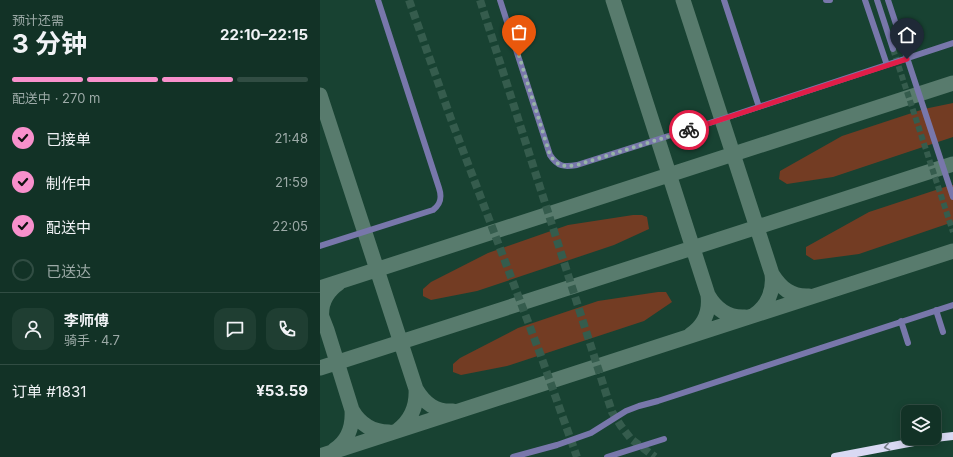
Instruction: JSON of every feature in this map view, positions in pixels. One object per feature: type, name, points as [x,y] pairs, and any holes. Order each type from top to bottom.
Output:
[{"type":"highway","points":[[835,457],[953,436]]},
{"type":"lane","points":[[320,246],[433,210],[437,207],[441,199],[439,188],[378,0]]},
{"type":"lane","points":[[500,0],[550,155],[555,162],[561,166],[577,165],[953,44]]},
{"type":"lane","points":[[724,0],[759,107]]},
{"type":"lane","points":[[865,0],[887,65]]},
{"type":"lane","points":[[877,0],[893,49]]},
{"type":"lane","points":[[888,0],[953,197]]},
{"type":"lane","points":[[513,457],[591,434],[626,411],[639,406],[953,304]]},
{"type":"lane","points":[[936,310],[943,332]]},
{"type":"lane","points":[[902,321],[908,343]]},
{"type":"lane","points":[[607,457],[664,439]]},
{"type":"shaded area","points":[[953,103],[953,137],[833,177],[787,184],[779,179],[780,171],[842,136],[924,109]]},
{"type":"shaded area","points":[[953,185],[953,222],[859,254],[814,260],[806,255],[806,247],[869,212]]},
{"type":"shaded area","points":[[633,215],[642,215],[647,217],[649,229],[614,245],[477,291],[431,300],[423,296],[423,289],[431,282],[488,253],[568,225]]},
{"type":"shaded area","points":[[666,292],[672,302],[644,321],[507,366],[461,375],[453,372],[453,364],[460,358],[518,328],[598,301]]},
{"type":"taxiway","points":[[613,0],[708,295],[723,312],[733,316],[745,317]]},
{"type":"taxiway","points":[[683,0],[772,274],[772,286],[769,297],[763,307],[754,315]]},
{"type":"taxiway","points":[[320,288],[953,83]]},
{"type":"taxiway","points":[[320,95],[416,389],[423,399],[432,406],[441,410],[453,411]]},
{"type":"taxiway","points":[[320,368],[953,164]]},
{"type":"taxiway","points":[[320,456],[953,251]]},
{"type":"taxiway","points":[[772,274],[787,291],[797,295],[809,296]]},
{"type":"taxiway","points":[[322,319],[322,308],[327,294],[339,283]]},
{"type":"taxiway","points":[[690,335],[699,327],[705,318],[708,307],[708,295]]},
{"type":"taxiway","points":[[320,312],[352,410],[363,423],[372,429],[389,432]]},
{"type":"taxiway","points":[[398,430],[410,417],[414,407],[416,389]]},
{"type":"taxiway","points":[[334,450],[343,442],[349,433],[352,422],[352,410]]},
{"type":"tunnel","points":[[409,0],[451,119],[541,356],[577,457]]},
{"type":"tunnel","points":[[480,0],[612,412],[631,439],[655,457]]},
{"type":"tunnel","points":[[893,49],[953,232]]},
{"type":"way so far","points":[[519,56],[550,155],[555,162],[561,166],[577,165],[689,130]]},
{"type":"route","points":[[689,130],[907,59]]}]
